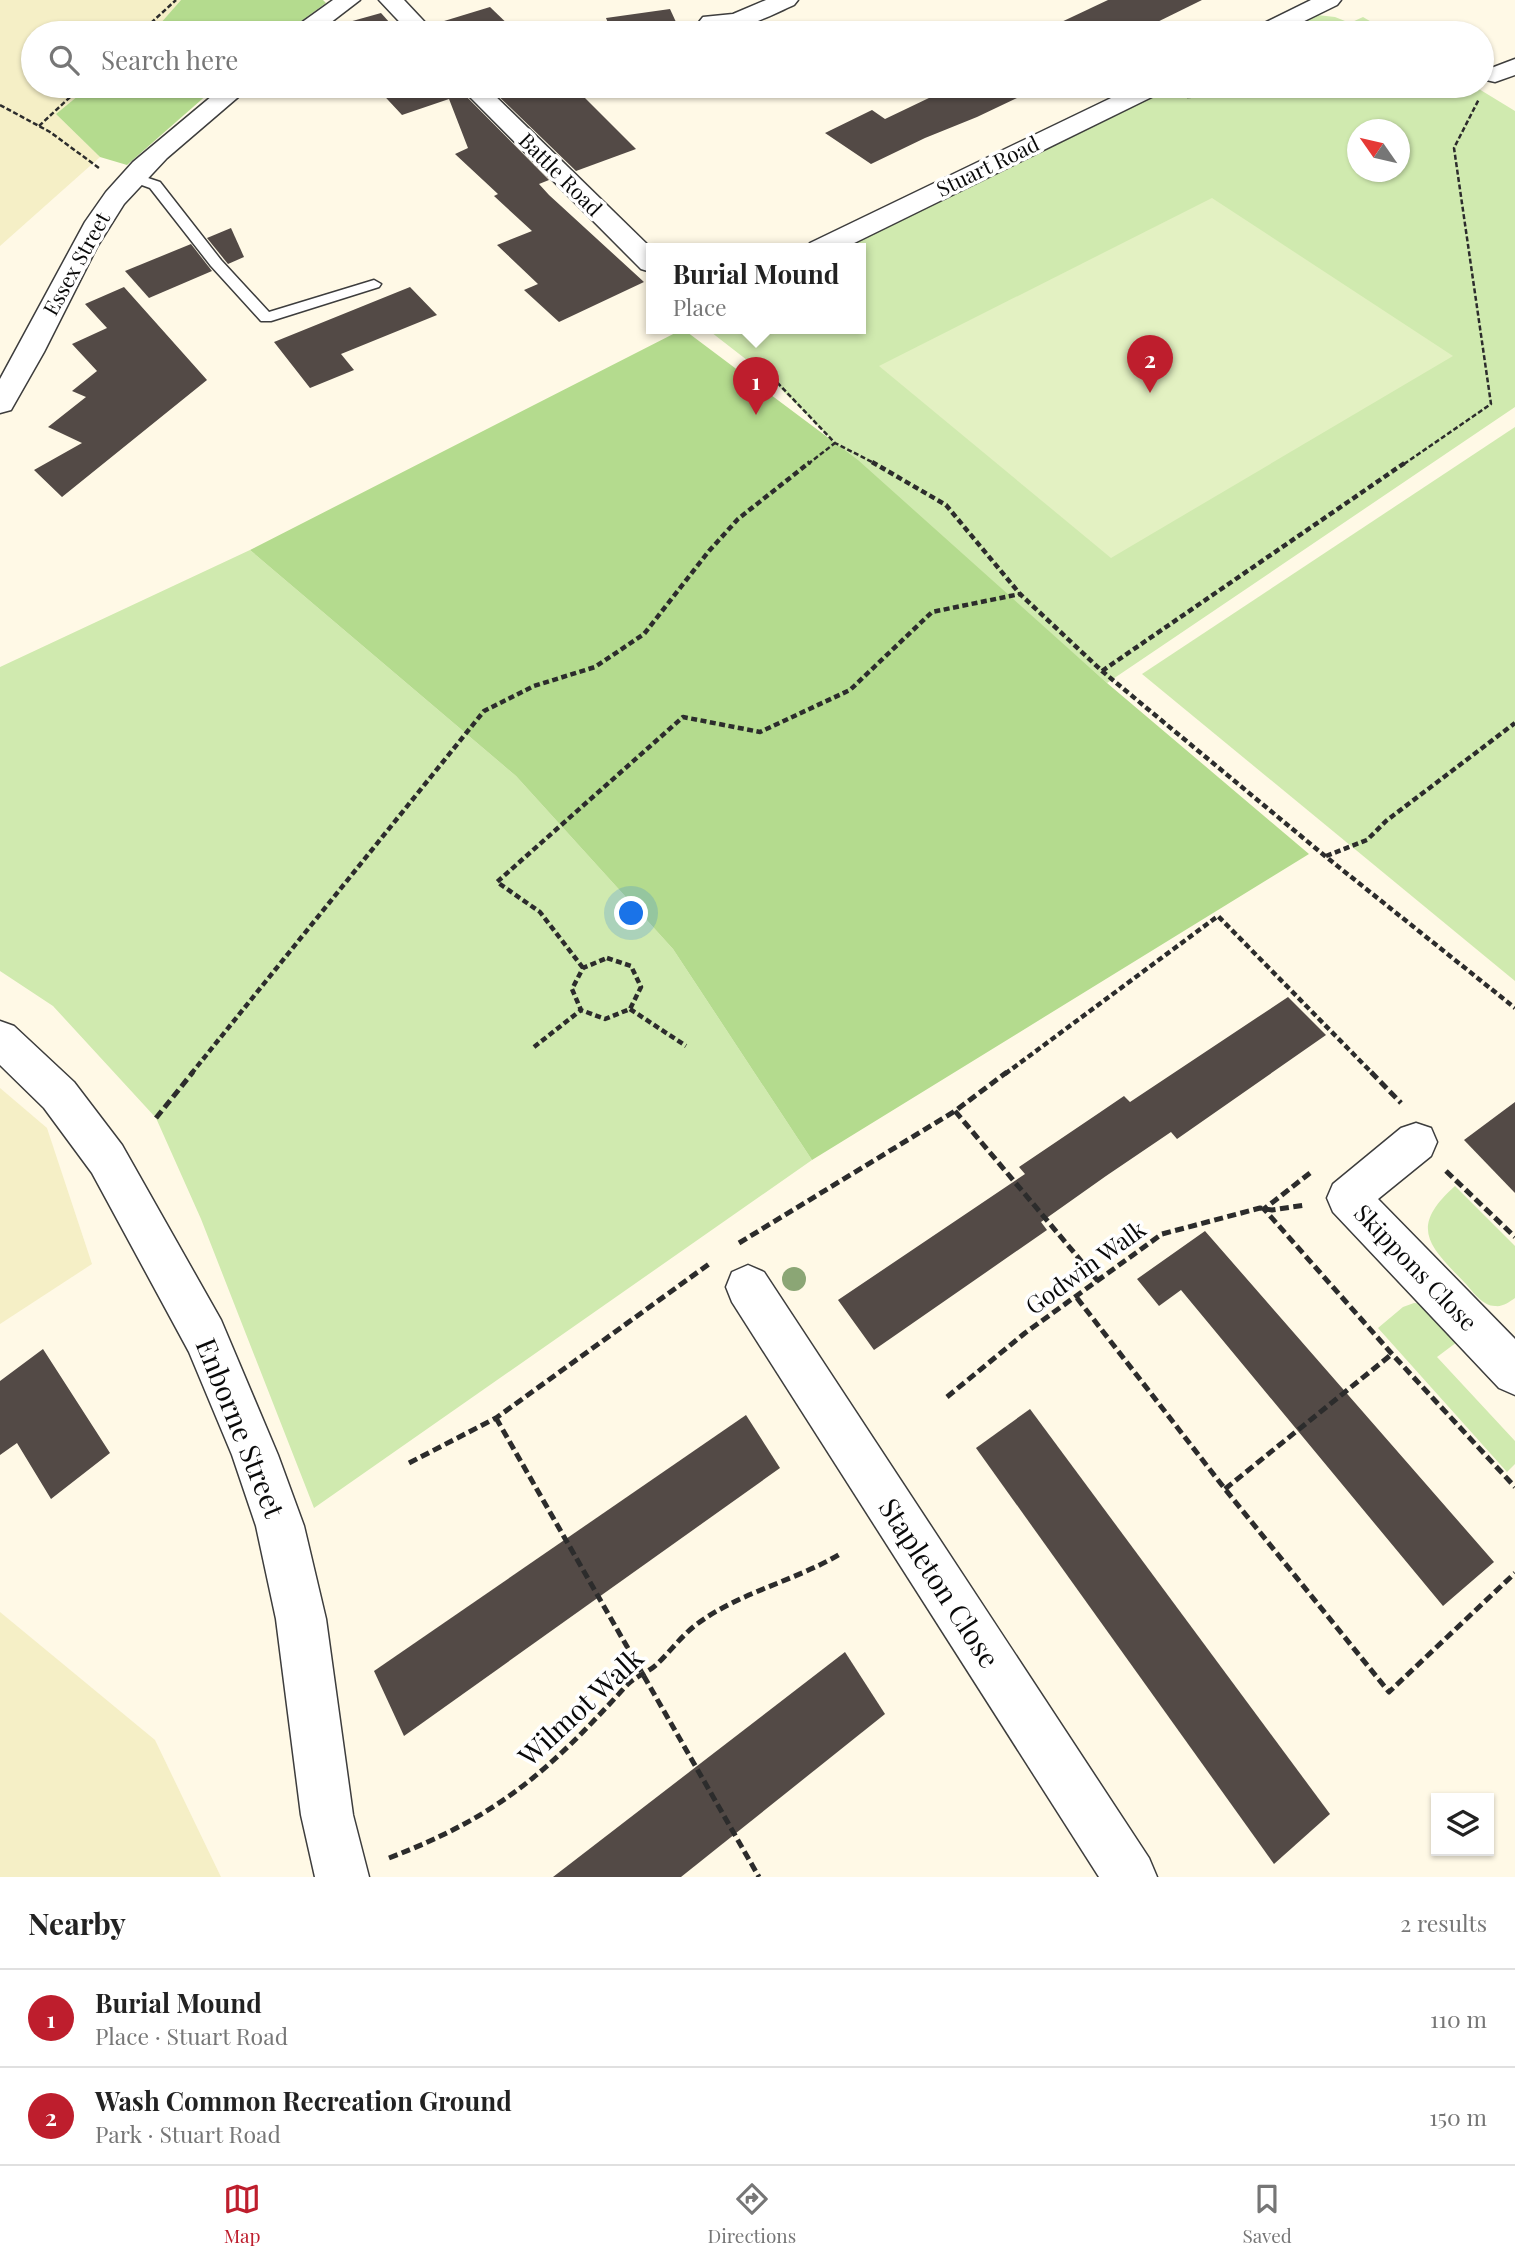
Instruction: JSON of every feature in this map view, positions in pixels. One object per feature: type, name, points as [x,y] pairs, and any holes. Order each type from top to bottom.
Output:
[{"type":"street","points":[[319,21],[348,0]]},
{"type":"street","points":[[391,0],[411,21]]},
{"type":"street","points":[[750,21],[786,0]]},
{"type":"street","points":[[1293,21],[1334,5]]},
{"type":"street","name":"Essex Street","points":[[0,403],[23,366],[83,245],[116,197],[133,177],[225,98]]},
{"type":"street","name":"Battle Road","points":[[483,98],[646,258]]},
{"type":"street","name":"Stuart Road","points":[[832,243],[1127,99]]},
{"type":"street","name":"Enborne Street","points":[[0,1039],[59,1095],[107,1159],[205,1336],[255,1455],[280,1527],[302,1619],[327,1815],[342,1876]]},
{"type":"street","name":"Skippons Close","points":[[1423,1141],[1348,1198],[1515,1372]]},
{"type":"street","name":"Stapleton Close","points":[[732,1265],[1130,1877]]},
{"type":"lane","points":[[133,177],[155,185],[216,263],[266,318],[374,284]]},
{"type":"path","points":[[153,21],[176,0]]},
{"type":"path","points":[[38,126],[69,98]]},
{"type":"path","points":[[1127,99],[1151,98]]},
{"type":"path","points":[[1102,671],[1491,404],[1454,148],[1479,98]]},
{"type":"path","points":[[0,105],[38,126],[95,167],[133,177]]},
{"type":"path","points":[[772,377],[835,443],[903,478],[946,505],[1020,594],[1102,671],[1325,856],[1515,1008]]},
{"type":"path","points":[[156,1118],[484,711],[534,686],[595,667],[644,634],[709,551],[738,519],[835,443]]},
{"type":"path","points":[[583,968],[540,912],[498,882],[683,717],[760,732],[850,690],[932,612],[1020,594]]},
{"type":"path","points":[[1325,856],[1367,840],[1386,821],[1515,723]]},
{"type":"path","points":[[409,1463],[496,1418],[732,1265],[955,1111],[1218,916],[1423,1141],[1515,1237]]},
{"type":"path","points":[[607,958],[631,966],[641,987],[630,1009],[606,1019],[581,1010],[572,989],[583,968],[607,958]]},
{"type":"path","points":[[630,1009],[686,1046]]},
{"type":"path","points":[[534,1047],[581,1010]]},
{"type":"path","points":[[955,1111],[1098,1281]]},
{"type":"path","name":"Godwin Walk","points":[[947,1397],[1026,1333],[1162,1234],[1261,1208],[1272,1210],[1348,1198]]},
{"type":"path","points":[[1077,1298],[1225,1489],[1388,1692],[1515,1573]]},
{"type":"path","points":[[1225,1489],[1392,1354]]},
{"type":"path","points":[[496,1418],[759,1877]]},
{"type":"path","name":"Wilmot Walk","points":[[342,1876],[438,1840],[501,1806],[550,1767],[628,1683],[645,1677],[698,1623],[840,1555]]},
{"type":"shaded area","points":[[0,0],[181,0],[163,21],[21,21],[21,98],[75,98],[56,114],[100,157],[0,246]]},
{"type":"shaded area","points":[[0,1088],[47,1128],[92,1264],[0,1324]]},
{"type":"shaded area","points":[[0,1612],[155,1740],[221,1877],[0,1877]]},
{"type":"green space","points":[[181,0],[323,0],[326,3],[301,21],[163,21]]},
{"type":"green space","points":[[1317,15],[1345,21],[1305,21]]},
{"type":"green space","points":[[1363,17],[1370,21],[1354,21]]},
{"type":"green space","points":[[75,98],[203,98],[127,165],[100,157],[56,114]]},
{"type":"green space","points":[[1148,98],[1494,98],[1515,111],[1515,407],[1107,683],[835,443],[770,378],[713,334],[866,334],[866,243],[851,243]]},
{"type":"green space","points":[[1212,198],[1453,356],[1111,558],[879,366]]},
{"type":"green space","points":[[673,334],[690,334],[858,460],[1107,683],[1309,854],[812,1160],[673,949],[516,776],[250,550]]},
{"type":"green space","points":[[1515,427],[1515,981],[1142,674]]},
{"type":"green space","points":[[250,550],[516,776],[673,949],[812,1160],[314,1508],[201,1219],[156,1118],[53,1006],[0,971],[0,667]]},
{"type":"green space","points":[[1455,1186],[1515,1246],[1515,1298],[1503,1305],[1486,1304],[1479,1298],[1442,1259],[1429,1236],[1428,1225],[1432,1214]]},
{"type":"green space","points":[[1414,1303],[1426,1304],[1461,1339],[1437,1357],[1515,1441],[1515,1464],[1507,1472],[1378,1328],[1403,1307]]},
{"type":"building","points":[[1108,0],[1202,0],[1159,21],[1063,21]]},
{"type":"building","points":[[490,7],[505,21],[444,21]]},
{"type":"building","points":[[670,9],[676,21],[607,21],[606,18]]},
{"type":"building","points":[[381,13],[388,21],[352,21]]},
{"type":"building","points":[[386,98],[468,98],[549,180],[539,184],[549,195],[644,282],[559,322],[524,290],[538,284],[497,245],[532,231],[494,196],[498,194],[455,154],[468,148],[449,99],[402,115]]},
{"type":"building","points":[[500,98],[585,98],[636,149],[576,171]]},
{"type":"building","points":[[929,98],[1017,98],[871,164],[825,133],[872,110],[885,119]]},
{"type":"building","points":[[231,228],[244,257],[228,264],[207,238]]},
{"type":"building","points":[[191,244],[212,271],[149,298],[125,271]]},
{"type":"building","points":[[124,287],[207,380],[62,497],[34,470],[82,443],[48,427],[86,397],[72,391],[97,371],[72,344],[107,328],[85,304]]},
{"type":"building","points":[[410,287],[437,315],[341,354],[354,370],[310,388],[274,342]]},
{"type":"building","points":[[1288,997],[1326,1035],[1177,1139],[1171,1132],[1106,1176],[1041,1222],[1047,1230],[874,1350],[838,1300],[1025,1174],[1019,1167],[1124,1096],[1130,1102]]},
{"type":"building","points":[[1515,1102],[1515,1193],[1464,1140]]},
{"type":"building","points":[[1205,1231],[1494,1562],[1443,1606],[1181,1290],[1159,1306],[1137,1279]]},
{"type":"building","points":[[43,1349],[110,1453],[51,1499],[17,1443],[0,1455],[0,1381]]},
{"type":"building","points":[[1030,1409],[1330,1814],[1274,1864],[976,1448]]},
{"type":"building","points":[[746,1415],[780,1468],[404,1736],[374,1671]]},
{"type":"building","points":[[845,1652],[885,1714],[681,1877],[553,1877]]},
{"type":"place","name":"Wash Common Recreation Ground","points":[[1150,393]]},
{"type":"place","name":"Burial Mound","points":[[756,415]]}]
